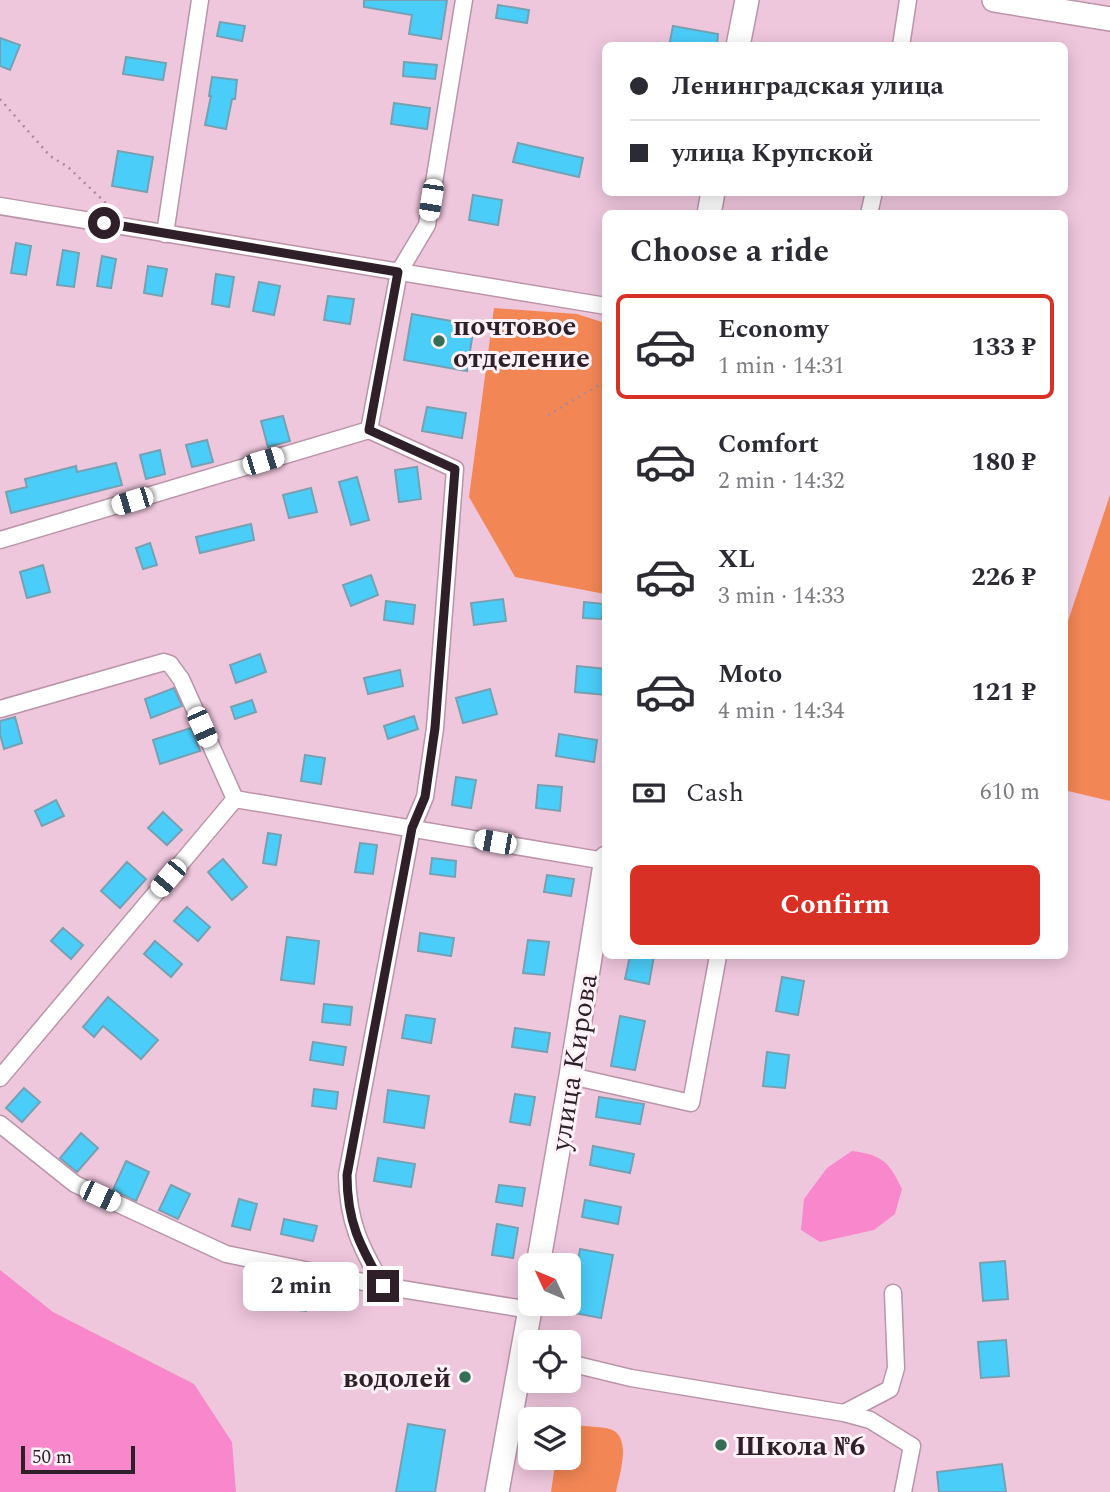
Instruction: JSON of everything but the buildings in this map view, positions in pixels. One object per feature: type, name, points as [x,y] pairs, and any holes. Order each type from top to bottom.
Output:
[{"type":"street","points":[[164,234],[200,0]]},
{"type":"street","points":[[369,430],[398,272],[427,225],[464,0]]},
{"type":"street","points":[[739,42],[747,0]]},
{"type":"street","points":[[902,42],[908,0]]},
{"type":"street","points":[[994,0],[1110,19]]},
{"type":"street","points":[[0,206],[602,305]]},
{"type":"street","points":[[0,540],[369,430],[455,469],[435,728],[425,797],[412,828],[347,1175],[347,1202],[358,1242],[383,1286]]},
{"type":"street","points":[[0,709],[158,662],[170,664],[181,679],[235,799]]},
{"type":"street","points":[[235,799],[602,860]]},
{"type":"street","points":[[0,1077],[235,799]]},
{"type":"street","name":"улица Кирова","points":[[540,1253],[602,879]]},
{"type":"street","points":[[571,1076],[691,1103],[717,959]]},
{"type":"street","points":[[0,1124],[75,1184],[226,1254],[383,1286],[518,1305]]},
{"type":"street","points":[[844,1413],[890,1390],[896,1368],[893,1293]]},
{"type":"street","points":[[581,1366],[631,1378],[844,1413],[870,1420],[912,1446],[903,1492]]},
{"type":"street","points":[[497,1492],[518,1388]]},
{"type":"path","points":[[0,99],[50,156],[68,167],[130,228]]},
{"type":"path","points":[[548,415],[602,383]]},
{"type":"shaded area","points":[[494,308],[577,314],[602,322],[602,593],[515,577],[469,497]]},
{"type":"shaded area","points":[[1110,495],[1110,801],[1068,791],[1068,621]]},
{"type":"shaded area","points":[[852,1151],[871,1155],[889,1166],[902,1189],[895,1214],[874,1230],[820,1242],[801,1230],[804,1199],[827,1168]]},
{"type":"shaded area","points":[[0,1270],[53,1312],[194,1384],[232,1442],[236,1492],[0,1492]]},
{"type":"shaded area","points":[[581,1425],[602,1427],[617,1433],[623,1448],[623,1457],[616,1492],[551,1492],[554,1470],[581,1470]]},
{"type":"place","name":"почтовое отделение","points":[[439,341]]},
{"type":"place","name":"водолей","points":[[465,1377]]},
{"type":"place","name":"Школа №6","points":[[721,1445]]},
{"type":"route","points":[[104,223],[398,272],[369,430],[455,469],[435,728],[425,797],[412,828],[347,1175],[347,1202],[358,1242],[383,1286]]}]
